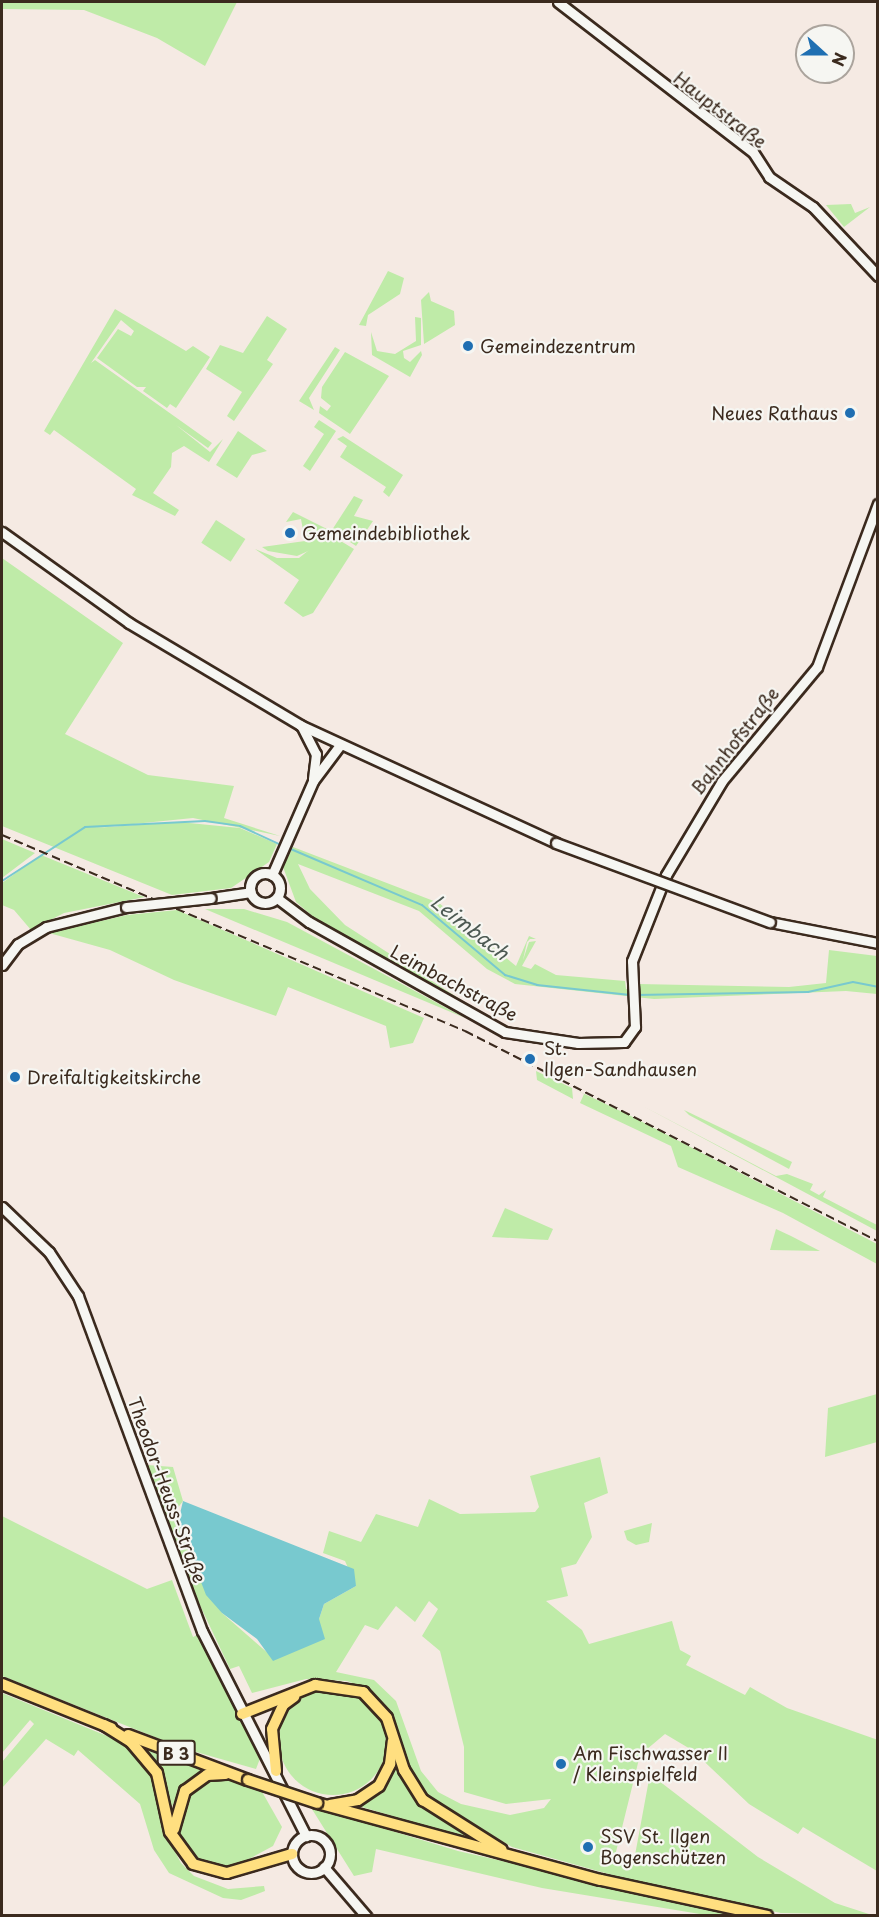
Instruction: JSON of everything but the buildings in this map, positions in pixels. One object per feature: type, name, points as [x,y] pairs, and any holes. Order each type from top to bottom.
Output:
[{"type":"main road","name":"B 3","points":[[2,1684],[248,1780],[321,1804],[601,1880],[767,1916]]},
{"type":"main road","points":[[242,1713],[309,1687],[333,1684],[363,1692],[382,1710],[404,1770],[423,1800],[516,1858]]},
{"type":"main road","points":[[276,1771],[274,1724],[284,1704],[309,1687]]},
{"type":"main road","points":[[104,1725],[131,1742],[157,1773],[176,1847],[193,1864],[227,1873],[292,1854]]},
{"type":"main road","points":[[321,1804],[358,1800],[379,1786],[390,1764],[393,1735]]},
{"type":"main road","points":[[176,1847],[174,1817],[185,1791],[219,1773],[248,1780]]},
{"type":"street","name":"Hauptstraße","points":[[558,2],[753,152],[769,177],[813,207],[878,276]]},
{"type":"street","name":"Bahnhofstraße","points":[[633,1003],[632,987],[636,948],[666,875],[722,781],[817,667],[878,504]]},
{"type":"street","points":[[2,532],[129,623],[300,725],[340,744],[556,843],[770,922],[878,943]]},
{"type":"street","points":[[300,725],[316,754],[313,781]]},
{"type":"street","points":[[251,892],[262,903],[277,898],[280,885],[274,871],[313,781],[340,744]]},
{"type":"street","points":[[251,892],[256,877],[274,871]]},
{"type":"street","points":[[2,966],[18,944],[46,927],[126,907],[251,892]]},
{"type":"street","name":"Leimbachstraße","points":[[277,898],[319,928],[512,1035],[618,1045],[634,1030],[633,1003]]},
{"type":"street","name":"Theodor-Heuss-Straße","points":[[2,1207],[49,1252],[78,1296],[173,1561],[242,1713],[289,1795],[306,1836]]},
{"type":"street","points":[[324,1867],[304,1872],[292,1854],[306,1836],[327,1844],[324,1867],[366,1916]]},
{"type":"green space","points":[[2,2],[237,2],[205,66],[157,38],[84,10],[2,9]]},
{"type":"green space","points":[[851,204],[855,213],[870,207],[844,227],[826,205]]},
{"type":"green space","points":[[388,271],[404,278],[400,294],[368,315],[366,326],[359,325]]},
{"type":"green space","points":[[429,292],[431,301],[454,311],[455,325],[424,344],[421,300]]},
{"type":"green space","points":[[115,309],[186,351],[193,346],[210,357],[176,408],[170,404],[167,408],[143,391],[146,387],[137,387],[97,358],[118,329],[131,336],[134,331],[121,320],[91,363],[95,360],[212,443],[208,448],[176,425],[210,452],[223,439],[209,462],[184,446],[172,453],[171,467],[153,493],[179,510],[175,516],[132,495],[136,489],[54,430],[50,435],[44,431]]},
{"type":"green space","points":[[267,316],[287,329],[267,360],[273,364],[234,421],[227,416],[242,392],[206,369],[220,345],[243,353]]},
{"type":"green space","points":[[415,317],[421,318],[421,345],[403,351],[404,358],[410,362],[421,351],[422,355],[410,377],[372,355],[371,332],[377,351],[395,354],[416,341]]},
{"type":"green space","points":[[335,347],[340,350],[309,398],[314,410],[299,401]]},
{"type":"green space","points":[[345,352],[389,376],[350,434],[319,413],[320,406],[327,411],[331,406],[321,398],[322,387]]},
{"type":"green space","points":[[319,420],[336,431],[310,471],[303,466],[324,434],[314,427]]},
{"type":"green space","points":[[238,431],[267,451],[252,455],[237,478],[216,465]]},
{"type":"green space","points":[[343,436],[403,475],[389,497],[383,492],[386,487],[340,457],[347,446],[337,439]]},
{"type":"green space","points":[[354,496],[363,500],[354,516],[373,521],[356,546],[332,530]]},
{"type":"green space","points":[[293,512],[329,530],[315,548],[297,556],[268,551],[262,547],[305,541],[301,519],[286,522]]},
{"type":"green space","points":[[216,520],[245,539],[231,562],[201,543]]},
{"type":"green space","points":[[329,534],[354,549],[313,613],[303,617],[284,603],[299,580],[255,549],[277,558],[299,558]]},
{"type":"green space","points":[[2,558],[123,643],[65,734],[148,775],[234,786],[224,818],[280,836],[193,818],[94,828],[179,822],[240,828],[277,844],[269,862],[231,888],[172,895],[2,826]]},
{"type":"green space","points":[[2,839],[35,853],[2,878]]},
{"type":"green space","points":[[293,847],[439,903],[516,966],[529,936],[536,939],[530,939],[527,942],[523,960],[529,942],[536,941],[522,966],[531,969],[535,964],[556,975],[625,981],[626,989],[638,991],[638,984],[789,987],[826,983],[829,950],[877,956],[877,994],[846,991],[654,999],[515,984],[487,969],[419,911],[298,864],[310,889],[345,925],[466,1003],[317,920],[296,902],[283,867]]},
{"type":"green space","points":[[41,855],[145,897],[64,913],[31,930],[14,910],[2,905],[2,883]]},
{"type":"green space","points":[[205,909],[244,909],[287,922],[465,1018]]},
{"type":"green space","points":[[177,910],[424,1018],[413,1043],[390,1048],[386,1026],[288,987],[276,1016],[174,980],[110,950],[49,933],[127,915]]},
{"type":"green space","points":[[536,1071],[572,1088],[573,1099],[537,1080]]},
{"type":"green space","points":[[574,1089],[631,1116],[877,1244],[877,1264],[783,1213],[678,1167],[671,1146],[580,1103],[584,1094]]},
{"type":"green space","points":[[641,1105],[776,1176],[787,1174],[813,1184],[810,1190],[819,1195],[826,1190],[823,1197],[877,1225],[877,1231]]},
{"type":"green space","points":[[684,1110],[792,1162],[789,1169],[689,1115]]},
{"type":"green space","points":[[505,1208],[553,1229],[548,1240],[492,1237]]},
{"type":"green space","points":[[776,1229],[791,1236],[820,1251],[770,1250]]},
{"type":"green space","points":[[877,1394],[877,1442],[825,1457],[828,1408]]},
{"type":"green space","points":[[600,1457],[608,1493],[584,1503],[592,1537],[576,1564],[561,1568],[568,1596],[546,1601],[582,1630],[589,1644],[672,1621],[680,1650],[691,1656],[686,1665],[745,1695],[750,1687],[787,1708],[878,1740],[877,1871],[803,1827],[798,1834],[749,1804],[692,1750],[665,1734],[640,1755],[613,1864],[633,1866],[650,1774],[758,1857],[835,1903],[872,1915],[781,1913],[648,1885],[512,1847],[424,1795],[409,1769],[392,1713],[371,1690],[347,1681],[306,1679],[252,1693],[239,1666],[230,1669],[197,1599],[147,1465],[173,1467],[183,1501],[177,1509],[222,1613],[270,1655],[319,1619],[324,1604],[356,1586],[345,1561],[323,1553],[329,1531],[361,1542],[376,1514],[418,1527],[429,1499],[460,1514],[535,1512],[539,1507],[530,1476]],"holes":[[[429,1601],[438,1609],[422,1636],[440,1651],[464,1747],[464,1792],[506,1804],[551,1799],[544,1808],[510,1815],[461,1804],[438,1792],[421,1771],[396,1701],[374,1680],[336,1672],[365,1625],[378,1630],[396,1606],[415,1622]]]},
{"type":"green space","points":[[2,1516],[147,1589],[172,1580],[193,1637],[199,1634],[261,1756],[256,1769],[182,1748],[2,1676]]},
{"type":"green space","points":[[652,1523],[649,1542],[636,1545],[627,1540],[624,1531]]},
{"type":"green space","points":[[333,1687],[354,1691],[371,1703],[383,1720],[387,1741],[383,1762],[371,1779],[354,1791],[333,1795],[312,1791],[295,1779],[283,1762],[279,1741],[283,1720],[295,1703],[312,1691]]},
{"type":"green space","points":[[2,1693],[129,1745],[155,1776],[171,1844],[181,1863],[194,1876],[228,1889],[264,1886],[265,1891],[241,1900],[223,1898],[169,1873],[154,1850],[140,1804],[78,1750],[74,1756],[46,1739],[2,1788],[2,1762],[34,1724],[30,1720],[2,1753]]},
{"type":"green space","points":[[143,1749],[207,1771],[184,1783],[169,1812],[160,1773]]},
{"type":"green space","points":[[398,1758],[415,1799],[479,1842],[352,1804]]},
{"type":"green space","points":[[220,1777],[261,1790],[282,1827],[273,1846],[234,1867],[194,1860],[179,1836],[191,1790]]},
{"type":"green space","points":[[310,1806],[458,1851],[742,1915],[706,1915],[542,1888],[376,1849],[372,1872],[354,1876]]},
{"type":"water","points":[[183,1501],[354,1569],[356,1586],[324,1604],[319,1619],[325,1639],[273,1661],[257,1639],[222,1613],[206,1595],[178,1522]]},
{"type":"waterway","name":"Leimbach","points":[[2,881],[85,827],[205,821],[240,826],[281,845]]},
{"type":"waterway","name":"Leimbach","points":[[286,847],[422,905],[505,975],[537,985],[630,995]]},
{"type":"waterway","name":"Leimbach","points":[[636,995],[808,992],[853,982],[878,987]]},
{"type":"railway","points":[[2,835],[465,1031],[878,1241]]},
{"type":"place","name":"Gemeindezentrum","points":[[468,346]]},
{"type":"place","name":"Neues Rathaus","points":[[850,413]]},
{"type":"place","name":"Gemeindebibliothek","points":[[290,533]]},
{"type":"place","name":"St. Ilgen-Sandhausen","points":[[530,1059]]},
{"type":"place","name":"Dreifaltigkeitskirche","points":[[15,1077]]},
{"type":"place","name":"Am Fischwasser II / Kleinspielfeld","points":[[561,1764]]},
{"type":"place","name":"SSV St. Ilgen Bogenschützen","points":[[588,1847]]}]
